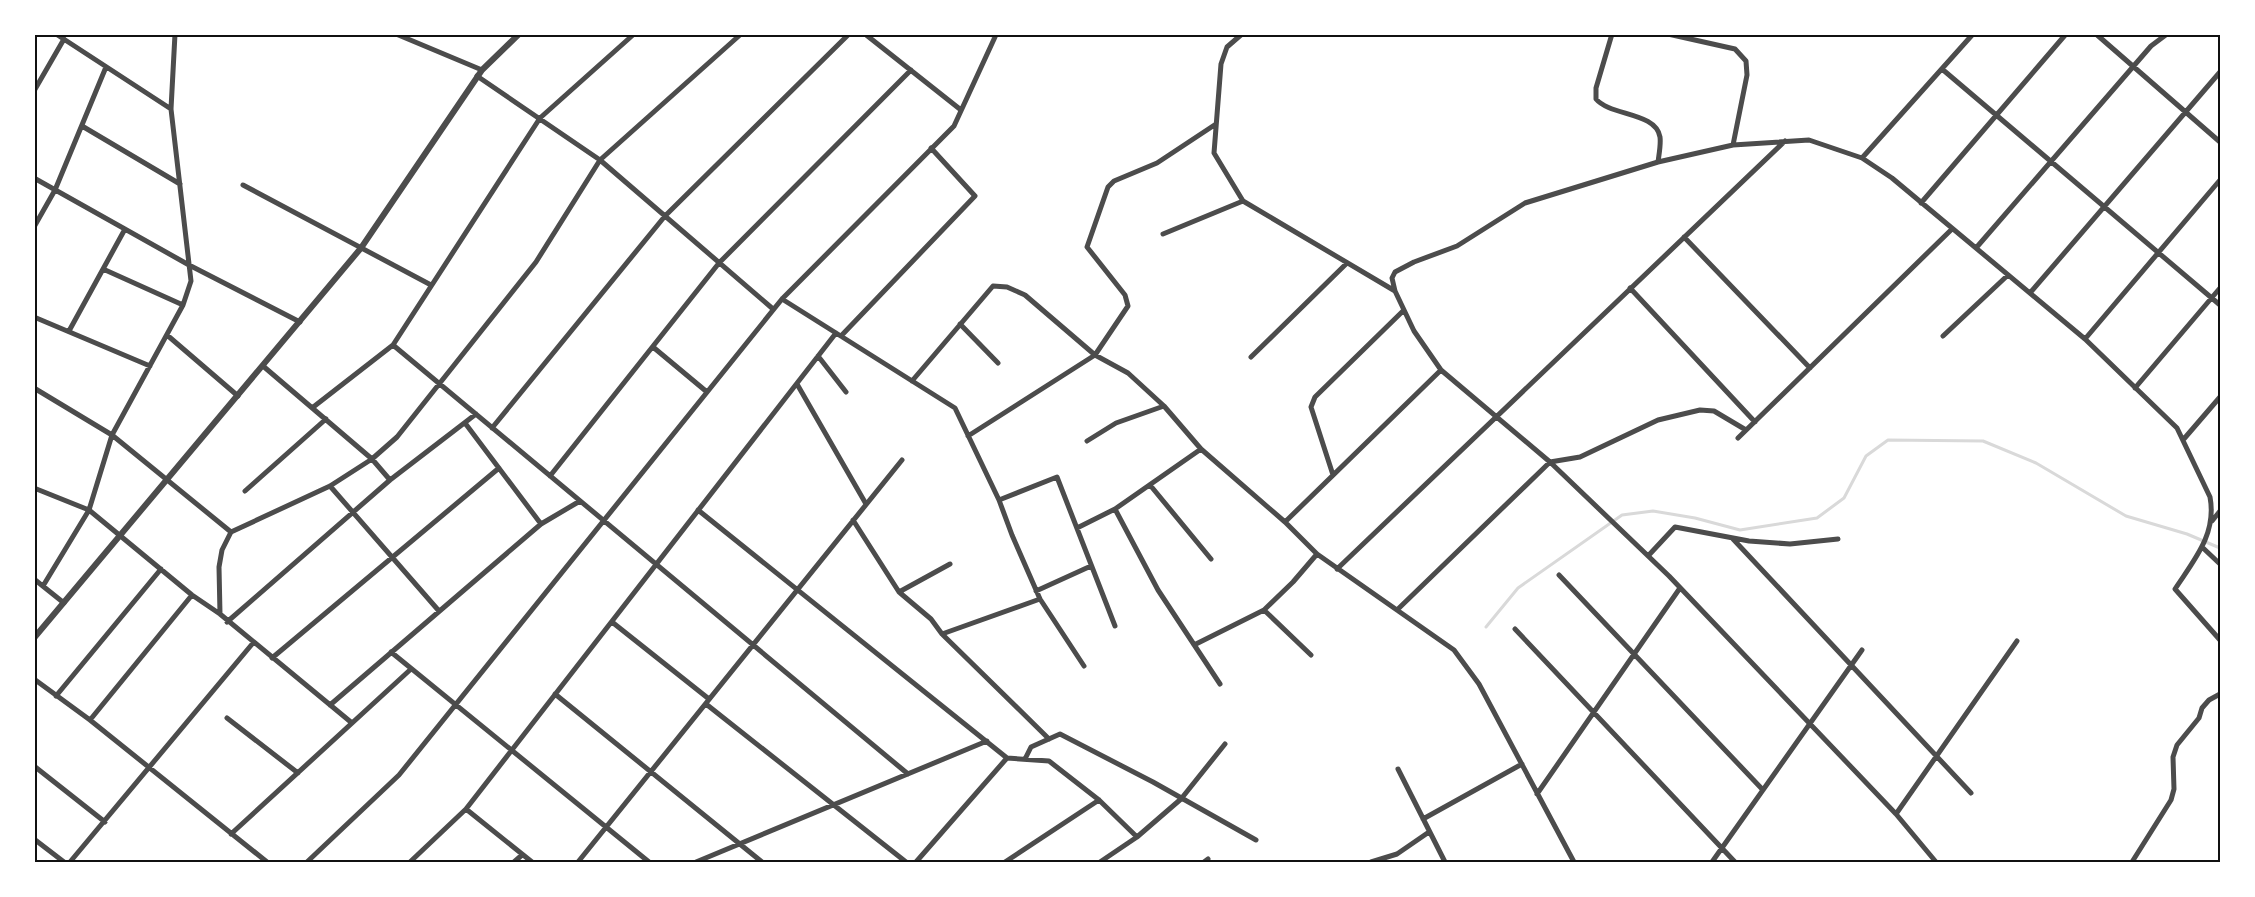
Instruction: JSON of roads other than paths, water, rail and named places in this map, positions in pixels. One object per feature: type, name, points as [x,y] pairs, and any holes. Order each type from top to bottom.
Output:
[{"type":"street","points":[[56,34],[171,110]]},
{"type":"street","points":[[43,586],[89,510],[112,435],[183,305],[191,281],[171,110],[175,34]]},
{"type":"street","points":[[396,34],[479,73],[600,160],[773,309]]},
{"type":"street","points":[[34,638],[361,248],[479,73],[519,34]]},
{"type":"street","points":[[312,408],[393,345],[540,118],[634,34]]},
{"type":"street","points":[[220,614],[219,567],[222,550],[231,532],[330,486],[372,459],[397,437],[536,262],[600,160],[741,34]]},
{"type":"street","points":[[492,428],[665,216],[849,34]]},
{"type":"street","points":[[865,34],[961,110]]},
{"type":"street","points":[[307,862],[399,775],[773,309],[954,126],[995,37],[992,34]]},
{"type":"street","points":[[1242,34],[1227,47],[1221,64],[1214,153],[1243,201],[1395,291]]},
{"type":"street","points":[[1612,34],[1596,88],[1596,99],[1601,105],[1646,120],[1658,130],[1660,138],[1658,162]]},
{"type":"street","points":[[1668,34],[1735,49],[1746,61],[1747,75],[1733,145]]},
{"type":"street","points":[[1862,158],[1973,34]]},
{"type":"street","points":[[1921,203],[2066,34]]},
{"type":"street","points":[[2096,34],[2220,142]]},
{"type":"street","points":[[1976,248],[2133,66],[2151,46],[2167,34]]},
{"type":"street","points":[[34,91],[64,39]]},
{"type":"street","points":[[34,227],[55,190],[106,67]]},
{"type":"street","points":[[1942,69],[2220,305]]},
{"type":"street","points":[[550,476],[719,263],[911,70]]},
{"type":"street","points":[[2030,293],[2220,72]]},
{"type":"street","points":[[968,436],[1095,356],[1128,306],[1125,295],[1087,247],[1108,187],[1114,181],[1156,163],[1216,124]]},
{"type":"street","points":[[82,126],[180,184]]},
{"type":"street","points":[[1936,862],[1896,814],[1648,556],[1550,462],[1441,370],[1414,331],[1395,291],[1392,278],[1395,272],[1414,262],[1457,246],[1525,203],[1658,162],[1733,145],[1809,140],[1862,158],[1892,178],[2085,339],[2177,428],[2210,497],[2211,522]]},
{"type":"street","points":[[1337,569],[1785,141]]},
{"type":"street","points":[[410,862],[466,809],[818,356],[975,196],[931,148]]},
{"type":"street","points":[[34,178],[189,265],[300,322]]},
{"type":"street","points":[[2085,339],[2220,180]]},
{"type":"street","points":[[243,185],[431,285]]},
{"type":"street","points":[[1163,234],[1243,201]]},
{"type":"street","points":[[69,331],[125,229]]},
{"type":"street","points":[[1738,438],[1952,229]]},
{"type":"street","points":[[1684,237],[1810,368]]},
{"type":"street","points":[[1251,357],[1347,263]]},
{"type":"street","points":[[103,268],[183,305]]},
{"type":"street","points":[[1943,336],[2008,275]]},
{"type":"street","points":[[912,381],[993,286],[1007,287],[1025,296],[1095,356],[1128,373],[1164,406],[1201,449],[1285,522],[1317,554],[1454,650],[1479,684],[1574,862]]},
{"type":"street","points":[[1630,288],[1755,422]]},
{"type":"street","points":[[2135,388],[2220,288]]},
{"type":"street","points":[[782,299],[955,408],[999,500],[1036,591],[1084,666]]},
{"type":"street","points":[[1333,475],[1311,406],[1315,397],[1404,310]]},
{"type":"street","points":[[34,317],[150,366]]},
{"type":"street","points":[[960,324],[998,363]]},
{"type":"street","points":[[167,334],[238,396]]},
{"type":"street","points":[[393,345],[908,774]]},
{"type":"street","points":[[653,347],[707,392]]},
{"type":"street","points":[[818,356],[846,392]]},
{"type":"street","points":[[263,366],[372,459],[390,480]]},
{"type":"street","points":[[1285,522],[1441,370]]},
{"type":"street","points":[[797,384],[866,504]]},
{"type":"street","points":[[34,388],[112,435],[231,532]]},
{"type":"street","points":[[2183,440],[2220,397]]},
{"type":"street","points":[[1087,441],[1116,423],[1164,406]]},
{"type":"street","points":[[1397,610],[1550,462],[1580,457],[1658,420],[1700,410],[1714,411],[1746,430]]},
{"type":"street","points":[[227,622],[390,480],[477,414]]},
{"type":"street","points":[[245,490],[326,419]]},
{"type":"street","points":[[465,423],[541,524]]},
{"type":"street","points":[[1077,528],[1115,509],[1201,449]]},
{"type":"street","points":[[578,862],[902,459]]},
{"type":"street","points":[[272,658],[499,468]]},
{"type":"street","points":[[999,500],[1057,477],[1115,626]]},
{"type":"street","points":[[1150,485],[1211,559]]},
{"type":"street","points":[[330,486],[439,611]]},
{"type":"street","points":[[34,488],[89,510],[192,596],[220,614],[352,723]]},
{"type":"street","points":[[330,705],[541,524],[580,501]]},
{"type":"street","points":[[1115,509],[1158,590],[1220,684]]},
{"type":"street","points":[[698,510],[1007,758],[1049,761],[1099,800],[1137,837]]},
{"type":"street","points":[[2220,511],[2211,522],[2202,547],[2175,589],[2220,640]]},
{"type":"street","points":[[853,520],[899,592],[931,619],[942,634],[1049,739]]},
{"type":"street","points":[[1648,556],[1674,527],[1732,539],[1790,544],[1838,539]]},
{"type":"street","points":[[1732,539],[1971,793]]},
{"type":"street","points":[[2202,547],[2220,564]]},
{"type":"street","points":[[1194,645],[1264,610],[1293,582],[1317,554]]},
{"type":"street","points":[[899,592],[950,564]]},
{"type":"street","points":[[1036,591],[1091,566]]},
{"type":"street","points":[[56,696],[162,569]]},
{"type":"street","points":[[1559,575],[1763,790]]},
{"type":"street","points":[[34,579],[64,603]]},
{"type":"street","points":[[1538,794],[1680,588]]},
{"type":"street","points":[[90,720],[192,596]]},
{"type":"street","points":[[942,634],[1040,599]]},
{"type":"street","points":[[1264,610],[1311,655]]},
{"type":"street","points":[[612,622],[707,702],[906,862]]},
{"type":"street","points":[[1515,628],[1735,862]]},
{"type":"street","points":[[1896,814],[2017,641]]},
{"type":"street","points":[[70,862],[253,643]]},
{"type":"street","points":[[1712,862],[1862,650]]},
{"type":"street","points":[[391,652],[649,862]]},
{"type":"street","points":[[231,834],[411,669]]},
{"type":"street","points":[[34,679],[90,720],[148,769],[267,862]]},
{"type":"street","points":[[555,694],[762,862]]},
{"type":"street","points":[[2132,862],[2171,800],[2174,789],[2173,757],[2177,745],[2199,718],[2202,708],[2209,700],[2220,694]]},
{"type":"street","points":[[227,718],[298,772]]},
{"type":"street","points":[[1025,759],[1031,747],[1059,734],[1256,840]]},
{"type":"street","points":[[696,862],[987,741]]},
{"type":"street","points":[[1100,862],[1137,837],[1181,799],[1225,744]]},
{"type":"street","points":[[916,862],[1007,758]]},
{"type":"street","points":[[1423,819],[1522,764]]},
{"type":"street","points":[[34,766],[105,822]]},
{"type":"street","points":[[1398,769],[1445,862]]},
{"type":"street","points":[[1005,862],[1099,800]]},
{"type":"street","points":[[466,809],[532,862]]},
{"type":"street","points":[[1371,862],[1397,854],[1430,832]]},
{"type":"street","points":[[34,840],[64,862]]},
{"type":"street","points":[[514,862],[522,855]]},
{"type":"waterway","points":[[1486,627],[1518,588],[1622,515],[1653,511],[1695,518],[1740,530],[1817,518],[1844,498],[1866,456],[1888,440],[1983,441],[2036,463],[2126,516],[2187,534],[2220,548]]}]
